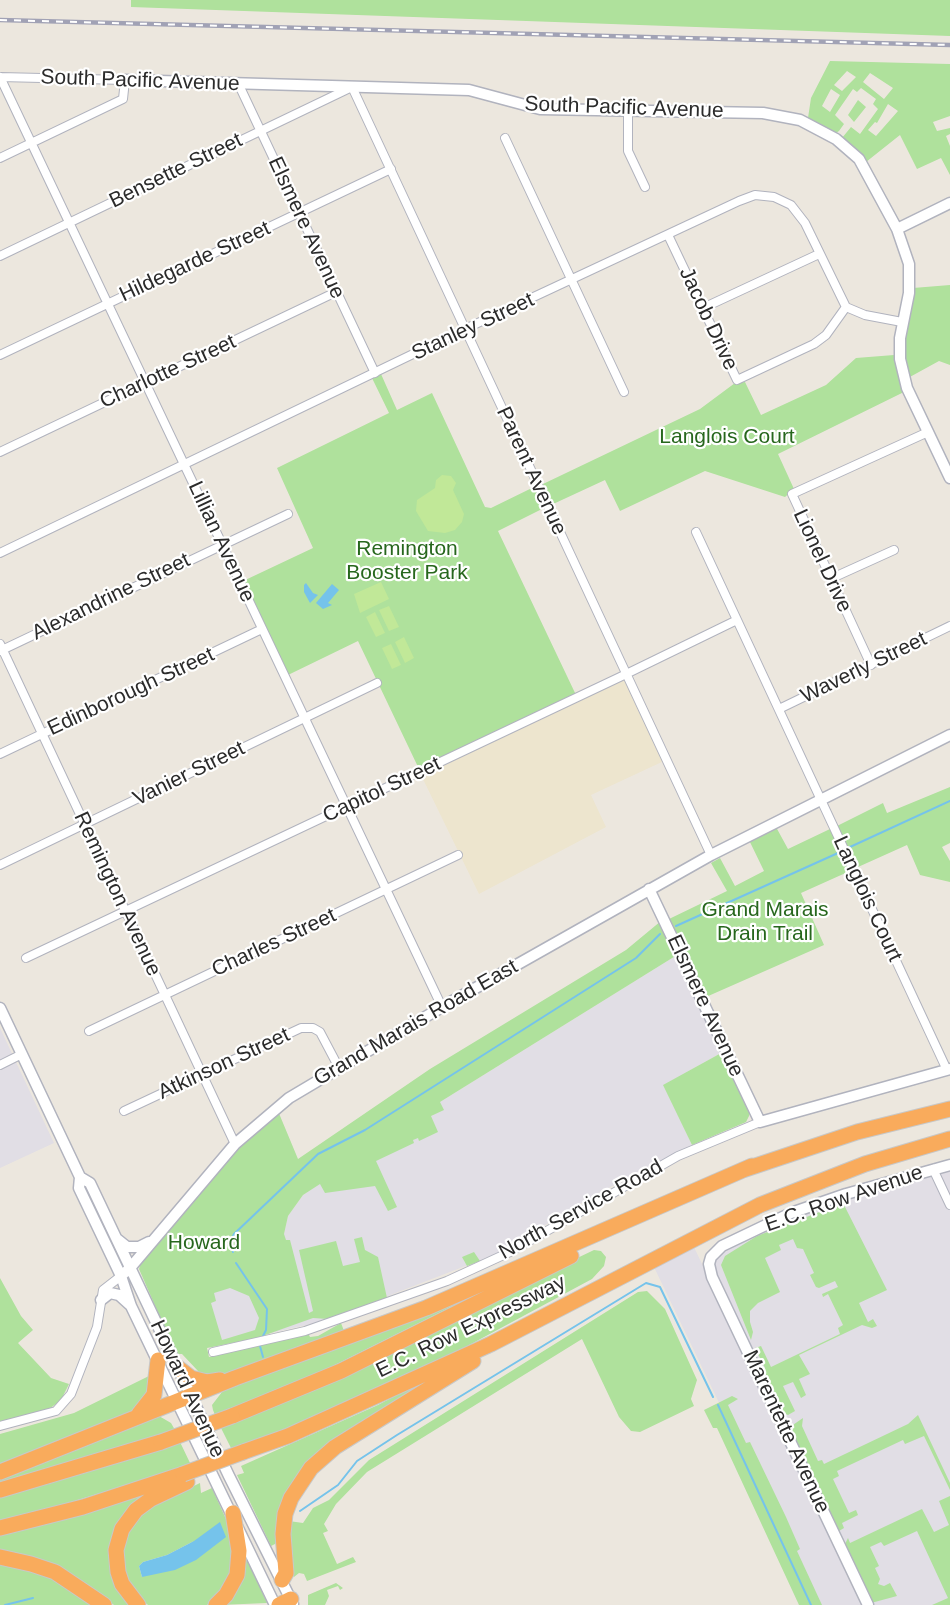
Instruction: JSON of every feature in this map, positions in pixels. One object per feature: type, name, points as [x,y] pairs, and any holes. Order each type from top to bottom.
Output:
[{"type":"highway","name":"E.C. Row Expressway","points":[[0,1490],[161,1442],[232,1416],[341,1371],[752,1166],[857,1132],[950,1109]]},
{"type":"highway","name":"E.C. Row Expressway","points":[[185,1478],[288,1436],[491,1344],[760,1205],[865,1164],[950,1139]]},
{"type":"highway","points":[[0,1472],[138,1415],[426,1308],[752,1166]]},
{"type":"highway","points":[[282,1580],[286,1573],[283,1534],[285,1514],[291,1497],[310,1468],[335,1447],[564,1306]]},
{"type":"highway","points":[[138,1415],[154,1395],[158,1360]]},
{"type":"highway","points":[[177,1367],[191,1378],[207,1382],[235,1378]]},
{"type":"highway","points":[[0,1527],[83,1507],[185,1478]]},
{"type":"highway","points":[[138,1605],[122,1584],[118,1572],[116,1550],[122,1530],[136,1510],[185,1478]]},
{"type":"highway","points":[[216,1605],[226,1595],[237,1575],[239,1551],[233,1513]]},
{"type":"highway","points":[[0,1557],[54,1572],[104,1605]]},
{"type":"street","name":"South Pacific Avenue","points":[[0,77],[469,90],[540,109],[763,113],[800,120],[836,138],[859,159],[897,229],[909,264],[909,293],[903,322],[900,358],[907,388],[950,478]]},
{"type":"street","name":"Lillian Avenue","points":[[0,77],[442,1007]]},
{"type":"street","points":[[0,158],[123,99],[125,80]]},
{"type":"street","name":"Elsmere Avenue","points":[[238,83],[375,373]]},
{"type":"street","name":"Bensette Street","points":[[0,256],[352,87]]},
{"type":"street","name":"Parent Avenue","points":[[352,87],[711,855]]},
{"type":"street","points":[[628,111],[628,151],[645,187]]},
{"type":"street","points":[[505,138],[624,392]]},
{"type":"street","name":"Hildegarde Street","points":[[0,355],[390,169]]},
{"type":"street","name":"Stanley Street","points":[[0,553],[465,329],[755,195],[774,197],[790,205],[805,223],[846,307]]},
{"type":"street","points":[[897,229],[950,203]]},
{"type":"street","name":"Jacob Drive","points":[[668,235],[737,380],[814,344],[826,334],[846,307]]},
{"type":"street","points":[[703,308],[819,254]]},
{"type":"street","name":"Charlotte Street","points":[[0,452],[336,292]]},
{"type":"street","points":[[846,307],[865,315],[903,322]]},
{"type":"street","name":"Lionel Drive","points":[[871,664],[792,494],[928,432]]},
{"type":"street","name":"Alexandrine Street","points":[[1,648],[288,514]]},
{"type":"street","name":"Langlois Court","points":[[696,532],[949,1070]]},
{"type":"street","points":[[830,579],[894,550]]},
{"type":"street","name":"Capitol Street","points":[[26,958],[737,620]]},
{"type":"street","name":"Waverly Street","points":[[779,709],[950,626]]},
{"type":"street","name":"Edinborough Street","points":[[0,754],[262,629]]},
{"type":"street","name":"Remington Avenue","points":[[1,648],[235,1144]]},
{"type":"street","name":"Vanier Street","points":[[0,865],[377,683]]},
{"type":"street","name":"Grand Marais Road East","points":[[0,1426],[56,1411],[72,1394],[97,1327],[103,1290],[130,1268],[235,1144],[289,1098],[442,1007],[649,889],[711,855],[950,735]]},
{"type":"street","name":"Charles Street","points":[[89,1031],[458,855]]},
{"type":"street","name":"Elsmere Avenue","points":[[649,889],[760,1122]]},
{"type":"street","name":"Howard Avenue","points":[[0,1008],[80,1177],[79,1188],[121,1276],[131,1306],[158,1360],[183,1398],[282,1580],[285,1604]]},
{"type":"street","name":"Atkinson Street","points":[[124,1111],[301,1028],[313,1028],[320,1032],[339,1068]]},
{"type":"street","points":[[0,1065],[22,1054]]},
{"type":"street","name":"North Service Road","points":[[213,1352],[305,1330],[447,1281],[520,1246],[678,1156],[760,1122],[949,1070]]},
{"type":"street","name":"E.C. Row Avenue","points":[[711,1257],[733,1240],[790,1213],[950,1164]]},
{"type":"street","points":[[933,1169],[950,1205]]},
{"type":"street","name":"Howard Avenue","points":[[80,1177],[90,1183],[177,1367],[183,1398],[233,1513],[285,1604]]},
{"type":"street","points":[[116,1238],[127,1247],[139,1247],[152,1241]]},
{"type":"street","name":"Marentette Avenue","points":[[711,1257],[712,1277],[868,1605]]},
{"type":"street","points":[[101,1300],[110,1293],[119,1295],[131,1306]]},
{"type":"shaded area","points":[[626,678],[664,761],[591,795],[606,827],[479,894],[421,775]]},
{"type":"shaded area","points":[[677,955],[723,1052],[664,1085],[692,1145],[595,1195],[499,1253],[323,1321],[207,1348],[195,1281],[284,1234],[288,1216],[303,1195],[440,1102]]},
{"type":"shaded area","points":[[0,1028],[54,1143],[0,1168]]},
{"type":"shaded area","points":[[950,1167],[950,1605],[872,1605],[714,1272],[714,1260],[722,1249],[829,1202]]},
{"type":"shaded area","points":[[693,1245],[864,1605],[816,1605],[653,1265]]},
{"type":"green space","points":[[131,0],[950,0],[950,36],[131,7]]},
{"type":"green space","points":[[830,61],[950,64],[950,116],[933,122],[937,131],[950,128],[950,134],[946,136],[950,146],[950,175],[941,158],[917,169],[900,135],[866,162],[842,138],[851,127],[860,134],[878,109],[873,104],[876,99],[861,88],[857,92],[853,89],[835,115],[844,124],[836,133],[808,118],[811,98]],"holes":[[[847,71],[856,77],[842,91],[834,85]],[[870,73],[893,88],[884,99],[863,82]],[[831,89],[840,95],[830,112],[822,106]],[[888,104],[898,111],[876,136],[868,130],[875,122],[877,123]]]},
{"type":"green space","points":[[858,100],[866,107],[854,122],[848,115]]},
{"type":"green space","points":[[950,285],[950,365],[939,361],[908,378],[903,344],[913,288]]},
{"type":"green space","name":"Langlois Court","points":[[894,355],[904,392],[778,454],[794,489],[785,497],[705,471],[620,511],[605,480],[551,505],[543,484],[700,409],[735,383],[745,382],[761,415],[826,385],[856,358]]},
{"type":"green space","name":"Remington Booster Park","points":[[381,374],[397,410],[432,393],[485,507],[491,508],[536,486],[544,508],[498,531],[576,695],[419,769],[358,641],[288,675],[241,582],[313,548],[277,468],[389,413],[372,378]]},
{"type":"green space","points":[[442,475],[451,476],[456,483],[453,490],[464,514],[462,522],[455,530],[445,533],[428,531],[416,511],[417,500],[435,488],[436,480]]},
{"type":"green space","points":[[381,582],[389,599],[360,613],[354,594]]},
{"type":"green space","points":[[389,606],[399,627],[389,631],[379,610]]},
{"type":"green space","points":[[375,612],[385,633],[376,637],[366,617]]},
{"type":"green space","points":[[404,637],[414,658],[405,663],[395,642]]},
{"type":"green space","points":[[391,644],[401,665],[392,669],[382,648]]},
{"type":"green space","name":"Grand Marais Drain Trail","points":[[950,787],[950,843],[942,847],[950,861],[950,882],[920,875],[907,845],[858,867],[837,826],[883,803],[887,813]]},
{"type":"green space","name":"Grand Marais Drain Trail","points":[[776,827],[788,849],[830,829],[850,871],[801,893],[824,945],[706,997],[669,919],[727,891],[711,863],[720,858],[735,886],[764,871],[749,840]]},
{"type":"green space","name":"Howard","points":[[661,921],[677,955],[440,1102],[444,1110],[431,1116],[438,1132],[419,1141],[418,1138],[413,1140],[414,1143],[376,1161],[397,1207],[388,1211],[375,1186],[325,1193],[320,1184],[303,1195],[288,1216],[284,1234],[286,1240],[290,1240],[309,1313],[313,1311],[299,1250],[336,1241],[343,1266],[360,1262],[354,1239],[362,1237],[365,1250],[378,1257],[387,1298],[328,1319],[313,1318],[257,1338],[207,1348],[209,1357],[308,1333],[310,1337],[318,1336],[341,1323],[344,1331],[213,1378],[198,1377],[198,1371],[182,1354],[176,1354],[139,1269],[141,1262],[239,1147],[278,1111],[298,1159],[430,1069],[626,950]],"holes":[[[230,1288],[249,1296],[259,1318],[255,1330],[222,1340],[211,1303],[216,1301],[214,1293]]]},
{"type":"green space","points":[[723,1052],[750,1109],[749,1116],[746,1122],[692,1145],[663,1085]]},
{"type":"green space","points":[[843,1203],[887,1290],[859,1303],[868,1322],[873,1319],[877,1326],[872,1328],[862,1325],[799,1355],[810,1374],[799,1379],[806,1395],[801,1398],[793,1382],[783,1386],[795,1411],[788,1415],[783,1413],[762,1371],[765,1368],[755,1348],[761,1346],[771,1367],[840,1334],[838,1328],[843,1325],[828,1294],[823,1297],[822,1294],[838,1287],[835,1281],[819,1288],[816,1287],[810,1275],[814,1273],[803,1249],[797,1248],[793,1239],[779,1245],[781,1250],[765,1258],[780,1292],[758,1303],[750,1311],[753,1332],[751,1340],[721,1265],[725,1256],[757,1236]]},
{"type":"green space","points":[[594,1250],[601,1251],[606,1257],[604,1266],[592,1279],[460,1350],[303,1422],[232,1450],[221,1428]]},
{"type":"green space","points":[[474,1252],[480,1261],[467,1266],[462,1257]]},
{"type":"green space","points":[[513,1276],[327,1369],[215,1415],[212,1405],[222,1392],[221,1389]]},
{"type":"green space","points":[[0,1278],[21,1316],[33,1330],[18,1343],[51,1378],[69,1384],[61,1400],[49,1409],[0,1422]]},
{"type":"green space","points":[[647,1291],[665,1309],[697,1380],[691,1399],[694,1406],[640,1432],[631,1431],[619,1417],[582,1339],[367,1472],[336,1504],[324,1524],[328,1531],[323,1533],[337,1564],[353,1557],[356,1562],[307,1581],[304,1574],[299,1573],[294,1577],[290,1572],[292,1542],[286,1535],[289,1521],[303,1523],[313,1508],[329,1500],[369,1460],[638,1292]]},
{"type":"green space","points":[[479,1351],[318,1457],[275,1544],[271,1546],[237,1475],[244,1473],[241,1466],[378,1405]]},
{"type":"green space","points":[[153,1374],[152,1387],[139,1408],[0,1466],[0,1434],[74,1413]]},
{"type":"green space","points":[[732,1396],[738,1399],[728,1405],[746,1443],[750,1442],[786,1517],[800,1549],[797,1551],[822,1605],[799,1605],[717,1428],[713,1428],[704,1410]]},
{"type":"green space","points":[[918,1415],[950,1483],[950,1490],[924,1436],[905,1444],[903,1440],[837,1471],[839,1476],[833,1479],[849,1513],[856,1510],[858,1515],[842,1523],[844,1528],[839,1531],[834,1526],[787,1429],[803,1418],[802,1426],[818,1461],[822,1460],[824,1464],[908,1424]]},
{"type":"green space","points":[[159,1416],[171,1423],[175,1430],[0,1483],[0,1475]]},
{"type":"green space","points":[[180,1442],[191,1465],[0,1524],[0,1497]]},
{"type":"green space","points":[[200,1483],[201,1493],[212,1488],[234,1537],[234,1569],[216,1598],[207,1605],[148,1605],[132,1592],[120,1554],[130,1523],[142,1511]],"holes":[[[194,1541],[142,1577],[139,1566],[143,1562],[167,1555]]]},
{"type":"green space","points":[[141,1495],[131,1506],[113,1539],[132,1605],[114,1605],[74,1579],[0,1552],[0,1535]]},
{"type":"green space","points":[[950,1496],[950,1605],[932,1605],[948,1598],[917,1531],[884,1546],[881,1542],[870,1547],[879,1566],[875,1568],[880,1579],[878,1584],[884,1586],[890,1583],[897,1596],[871,1603],[844,1546],[848,1538],[850,1543],[922,1509],[934,1532],[949,1525],[939,1501]]},
{"type":"green space","points":[[244,1551],[267,1603],[220,1605]]},
{"type":"green space","points":[[0,1561],[58,1581],[95,1605],[0,1605]]},
{"type":"green space","points":[[336,1583],[343,1588],[340,1590],[338,1586],[327,1590],[329,1596],[325,1605],[308,1605],[308,1595]]},
{"type":"water","points":[[306,583],[313,593],[318,595],[310,603],[304,592]]},
{"type":"water","points":[[332,584],[339,590],[328,603],[332,605],[323,609],[316,603]]},
{"type":"water","points":[[220,1522],[226,1537],[196,1560],[175,1570],[142,1577],[139,1566],[143,1562],[167,1555],[194,1541]]},
{"type":"waterway","points":[[850,847],[950,801]]},
{"type":"waterway","points":[[676,926],[838,853]]},
{"type":"waterway","points":[[233,1252],[231,1240],[234,1234],[318,1154],[365,1130],[636,958],[660,934]]},
{"type":"waterway","points":[[236,1263],[267,1309],[266,1330],[263,1336]]},
{"type":"waterway","points":[[300,1511],[338,1485],[357,1461],[646,1283],[660,1287],[713,1397]]},
{"type":"waterway","points":[[260,1346],[263,1357]]},
{"type":"waterway","points":[[718,1405],[811,1605]]},
{"type":"waterway","points":[[5,1605],[33,1598]]},
{"type":"railway","points":[[0,20],[950,45]]}]
